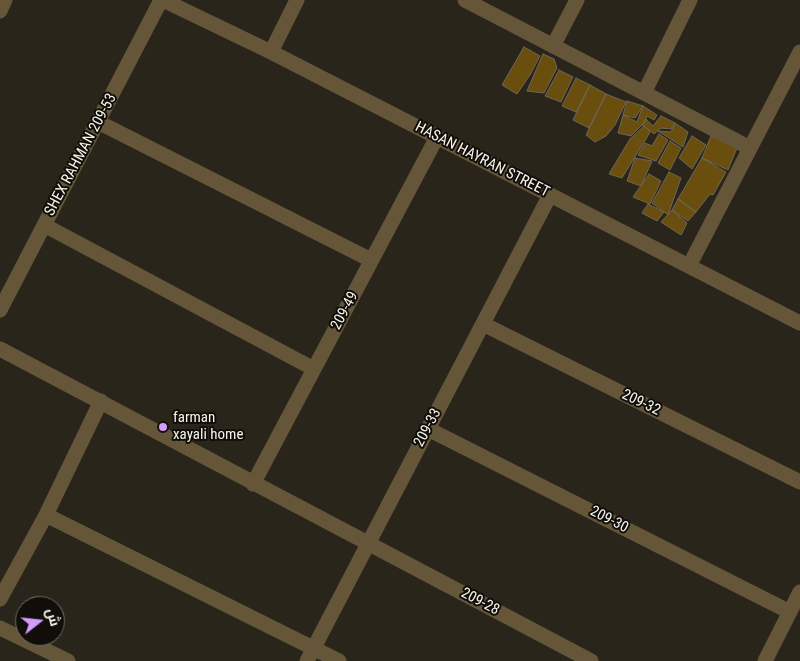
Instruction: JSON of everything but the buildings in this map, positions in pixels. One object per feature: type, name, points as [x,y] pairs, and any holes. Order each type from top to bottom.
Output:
[{"type":"street","points":[[0,11],[5,0]]},
{"type":"street","name":"HASAN HAYRAN STREET","points":[[162,0],[271,52],[800,323]]},
{"type":"street","name":"SHEX RAHMAN 209-53","points":[[0,310],[162,0]]},
{"type":"street","points":[[271,52],[297,0]]},
{"type":"street","points":[[465,0],[750,148]]},
{"type":"street","points":[[554,46],[577,0]]},
{"type":"street","points":[[644,93],[690,0]]},
{"type":"street","points":[[689,266],[800,52]]},
{"type":"street","points":[[98,122],[371,260]]},
{"type":"street","name":"209-49","points":[[254,484],[437,137]]},
{"type":"street","name":"209-33","points":[[310,654],[550,195]]},
{"type":"street","points":[[44,225],[314,369]]},
{"type":"street","name":"209-32","points":[[483,324],[800,482]]},
{"type":"street","name":"209-28","points":[[0,349],[591,661]]},
{"type":"street","points":[[0,599],[46,515],[101,401]]},
{"type":"street","name":"209-30","points":[[428,429],[790,612]]},
{"type":"street","points":[[46,515],[310,654],[339,661]]},
{"type":"street","points":[[765,661],[800,592]]},
{"type":"street","points":[[0,628],[68,661]]},
{"type":"place","name":"farman xayali home","points":[[163,427]]}]
